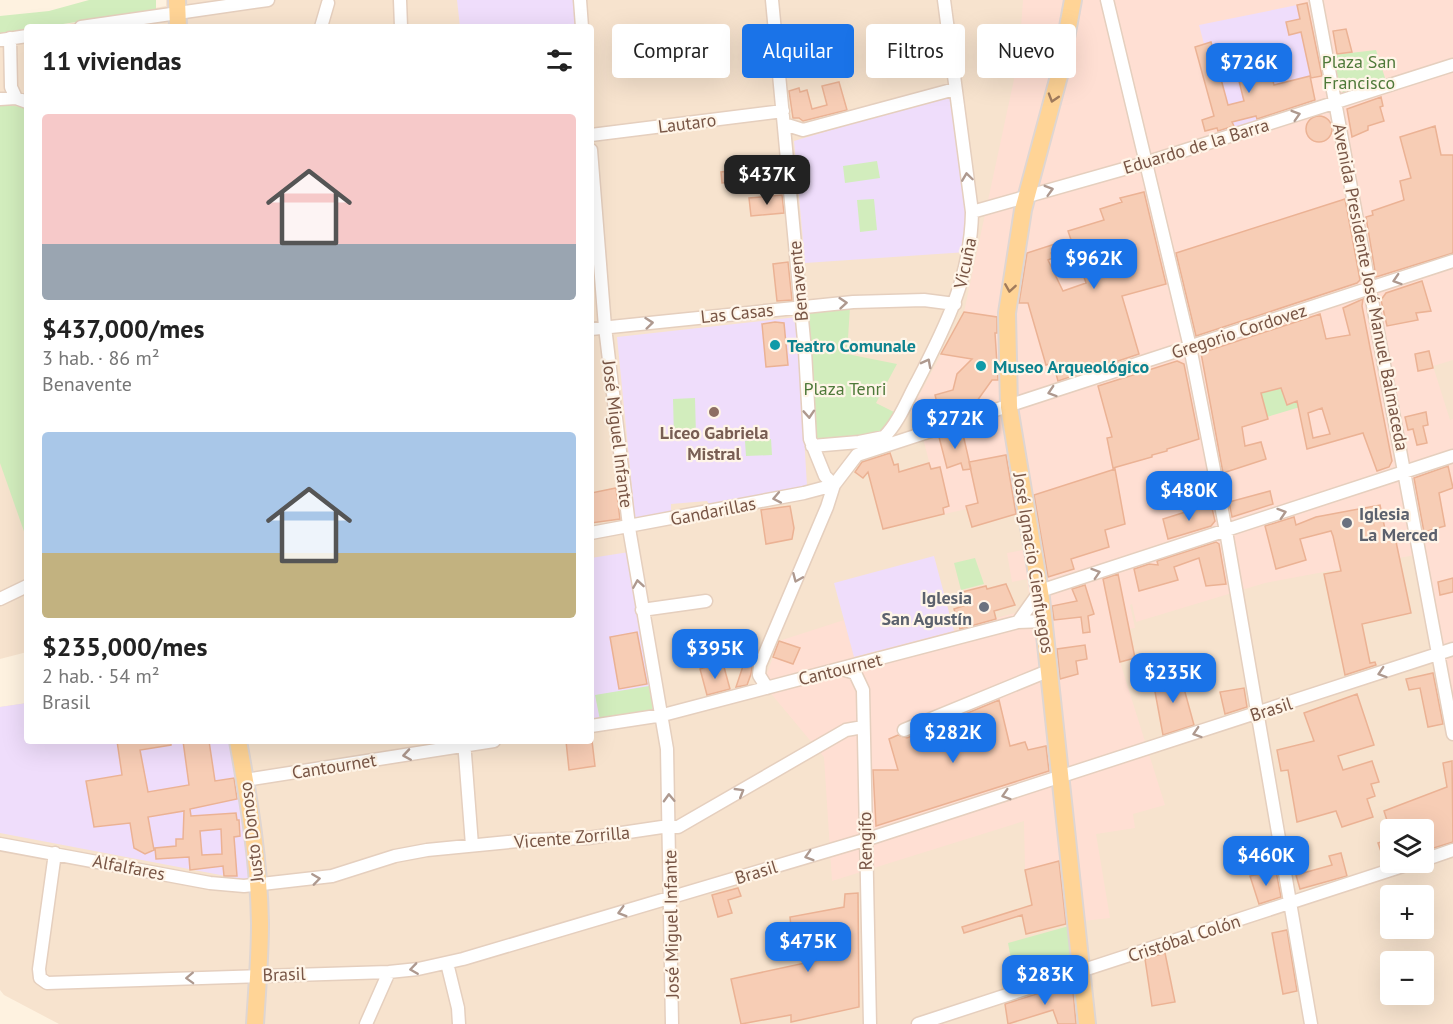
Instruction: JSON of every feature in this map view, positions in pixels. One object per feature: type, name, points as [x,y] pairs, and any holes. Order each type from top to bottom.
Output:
[{"type":"main road","name":"José Ignacio Cienfuegos","points":[[1073,0],[1057,87],[1026,197],[1008,302],[1009,407],[1044,621],[1087,1024]]},
{"type":"main road","name":"Justo Donoso","points":[[239,744],[258,885],[260,924],[247,1024]]},
{"type":"main road","name":"Justo Donoso","points":[[253,976],[255,1024]]},
{"type":"street","points":[[102,24],[268,0]]},
{"type":"street","points":[[400,0],[401,24]]},
{"type":"street","points":[[580,0],[582,24]]},
{"type":"street","name":"Benavente","points":[[772,0],[812,446],[825,476],[834,484]]},
{"type":"street","name":"Vicuña","points":[[812,446],[884,437],[896,422],[955,304],[970,239],[972,212],[944,0]]},
{"type":"street","points":[[1107,0],[1190,347],[1226,531],[1311,1024]]},
{"type":"street","name":"Avenida Presidente José Manuel Balmaceda","points":[[1316,0],[1438,654]]},
{"type":"street","points":[[322,24],[328,3]]},
{"type":"street","points":[[22,100],[11,87],[5,39],[24,36]]},
{"type":"street","name":"Eduardo de la Barra","points":[[972,212],[1146,163],[1453,65]]},
{"type":"street","name":"Lautaro","points":[[594,135],[783,117],[803,130],[955,89]]},
{"type":"street","points":[[0,99],[22,100]]},
{"type":"street","name":"José Miguel Infante","points":[[594,191],[604,327],[642,610],[663,715],[668,768],[672,1024]]},
{"type":"street","name":"Gregorio Cordovez","points":[[834,484],[857,455],[886,444],[1009,407],[1453,261]]},
{"type":"street","name":"Las Casas","points":[[594,329],[853,302],[924,300],[955,304]]},
{"type":"street","points":[[896,422],[896,432],[907,439]]},
{"type":"street","points":[[1018,622],[1040,591],[1453,456]]},
{"type":"street","points":[[767,688],[759,675],[760,664],[827,507],[834,484]]},
{"type":"street","name":"Gandarillas","points":[[594,532],[804,493],[834,484]]},
{"type":"street","points":[[0,599],[24,587]]},
{"type":"street","points":[[642,610],[706,601]]},
{"type":"street","name":"Cantournet","points":[[594,726],[663,715],[1018,622],[1044,621]]},
{"type":"street","name":"Brasil","points":[[56,853],[39,969],[40,978],[47,983],[389,972],[447,963],[865,839],[1061,778],[1453,650]]},
{"type":"street","points":[[1438,654],[1453,734]]},
{"type":"street","name":"Rengifo","points":[[842,669],[855,673],[861,683],[870,1024]]},
{"type":"street","points":[[904,730],[1043,672]]},
{"type":"street","name":"Vicente Zorrilla","points":[[258,885],[332,876],[413,852],[472,845],[588,838],[686,824],[846,730],[863,727]]},
{"type":"street","name":"Cantournet","points":[[245,780],[459,744]]},
{"type":"street","points":[[465,744],[472,845]]},
{"type":"street","name":"Alfalfares","points":[[0,844],[225,886],[258,885]]},
{"type":"street","points":[[1434,857],[1453,850]]},
{"type":"street","name":"Cristóbal Colón","points":[[918,1024],[1381,873]]},
{"type":"street","points":[[447,963],[458,1008],[459,1024]]},
{"type":"street","points":[[366,1024],[389,972]]},
{"type":"shaded area","points":[[166,0],[1453,0],[1453,1024],[59,1024],[4,995],[0,990],[0,707],[24,703],[24,744],[594,744],[594,24],[67,24],[166,6]]},
{"type":"shaded area","points":[[457,0],[577,0],[579,24],[460,24]]},
{"type":"shaded area","points":[[1023,0],[1453,0],[1453,360],[1433,366],[1450,420],[1453,419],[1453,709],[1426,553],[1265,583],[1136,622],[1132,604],[1130,605],[1135,628],[1114,631],[1120,662],[1165,805],[1133,814],[1135,828],[1096,834],[1110,918],[1083,921],[1079,893],[1032,905],[1025,870],[1024,821],[832,881],[824,757],[763,684],[779,641],[844,620],[854,657],[1015,613],[1029,595],[1027,579],[1012,582],[1007,553],[1023,550],[1026,546],[1019,513],[972,527],[967,509],[944,514],[943,508],[949,506],[944,484],[931,469],[918,419],[910,412],[964,312],[1014,78],[1076,78],[1076,24],[1021,24]]},
{"type":"shaded area","points":[[1307,3],[1322,76],[1274,85],[1271,73],[1239,81],[1244,101],[1238,102],[1243,118],[1256,116],[1258,122],[1219,135],[1195,47],[1204,44],[1199,25]]},
{"type":"shaded area","points":[[24,32],[24,653],[0,659],[0,36]]},
{"type":"shaded area","points":[[949,95],[969,219],[967,252],[805,263],[794,141]]},
{"type":"shaded area","name":"Liceo Gabriela Mistral","points":[[797,317],[807,486],[709,504],[707,501],[671,504],[671,513],[635,518],[617,337]]},
{"type":"shaded area","points":[[629,552],[656,713],[594,723],[594,558]]},
{"type":"shaded area","points":[[934,556],[954,631],[854,657],[834,583]]},
{"type":"shaded area","points":[[24,703],[24,744],[233,744],[252,881],[0,833],[0,707]]},
{"type":"green space","points":[[89,0],[156,0],[156,10],[63,24],[24,24],[24,30],[0,34],[0,16],[49,11]]},
{"type":"green space","name":"Plaza San Francisco","points":[[1376,50],[1386,81],[1352,95],[1341,91],[1333,55]]},
{"type":"green space","points":[[0,105],[24,107],[24,531],[0,463]]},
{"type":"green space","points":[[877,161],[880,178],[845,183],[843,166]]},
{"type":"green space","points":[[874,199],[877,230],[860,232],[857,200]]},
{"type":"green space","name":"Plaza Tenri","points":[[850,307],[847,354],[897,364],[876,403],[896,413],[882,435],[818,440],[815,435],[804,310]]},
{"type":"green space","points":[[1281,388],[1286,404],[1299,401],[1300,407],[1267,417],[1261,393]]},
{"type":"green space","points":[[695,398],[696,436],[674,437],[673,399]]},
{"type":"green space","points":[[771,439],[772,455],[746,456],[745,441]]},
{"type":"green space","points":[[975,558],[984,584],[961,590],[954,563]]},
{"type":"green space","points":[[649,686],[653,710],[600,720],[595,695]]},
{"type":"green space","points":[[1069,926],[1072,963],[1015,981],[1008,943]]},
{"type":"building","points":[[1307,3],[1322,76],[1311,78],[1301,32],[1289,35],[1286,22],[1300,19],[1297,5]]},
{"type":"building","points":[[1346,29],[1352,52],[1337,54],[1333,31]]},
{"type":"building","points":[[1211,42],[1228,105],[1244,101],[1239,81],[1271,73],[1274,85],[1310,76],[1315,100],[1257,119],[1256,116],[1232,122],[1234,126],[1218,131],[1217,128],[1205,131],[1202,120],[1214,116],[1195,47]]},
{"type":"building","points":[[839,82],[847,110],[803,121],[793,118],[789,91],[799,88],[800,92],[807,90],[812,109],[827,105],[822,86]]},
{"type":"building","points":[[1381,97],[1383,106],[1380,107],[1384,121],[1368,126],[1368,130],[1352,137],[1347,109]]},
{"type":"building","points":[[1319,116],[1328,120],[1332,129],[1328,138],[1319,142],[1310,138],[1306,129],[1310,120]]},
{"type":"building","points":[[1435,126],[1441,155],[1453,155],[1453,253],[1376,277],[1366,217],[1373,215],[1372,211],[1404,200],[1400,181],[1411,178],[1400,137]]},
{"type":"building","points":[[779,160],[780,178],[722,183],[721,172],[738,170],[738,165]]},
{"type":"building","points":[[1144,192],[1166,284],[1122,296],[1139,354],[1058,381],[1053,363],[1046,365],[1028,303],[1019,303],[1027,253],[1058,243],[1060,251],[1051,253],[1053,258],[1048,260],[1063,291],[1086,283],[1068,231],[1104,220],[1100,209],[1122,202],[1120,198]]},
{"type":"building","points":[[782,195],[784,213],[751,216],[749,198]]},
{"type":"building","points":[[1345,199],[1360,280],[1357,283],[1196,336],[1176,253]]},
{"type":"building","points":[[788,262],[792,300],[777,301],[773,264]]},
{"type":"building","points":[[1422,281],[1431,311],[1416,313],[1418,320],[1387,326],[1381,300],[1386,293]]},
{"type":"building","points":[[1363,299],[1362,306],[1392,461],[1389,467],[1377,471],[1363,433],[1307,449],[1297,401],[1287,405],[1281,388],[1261,393],[1268,419],[1242,427],[1245,446],[1261,442],[1266,459],[1223,473],[1201,353],[1320,314],[1326,339],[1350,335],[1343,308]],"holes":[[[1322,408],[1330,434],[1313,438],[1308,413]]]},
{"type":"building","name":"Museo Arqueológico","points":[[964,312],[997,317],[997,333],[995,333],[998,380],[992,380],[977,401],[979,407],[941,419],[935,395],[953,390],[957,374],[972,359],[941,354]]},
{"type":"building","name":"Teatro Comunale","points":[[784,323],[788,365],[766,367],[762,324]]},
{"type":"building","points":[[1429,351],[1433,368],[1418,371],[1415,354]]},
{"type":"building","points":[[1177,361],[1184,364],[1199,439],[1167,449],[1152,457],[1113,468],[1107,438],[1112,437],[1098,386]]},
{"type":"building","points":[[1426,412],[1428,425],[1423,426],[1427,443],[1417,445],[1413,429],[1408,430],[1405,417]]},
{"type":"building","points":[[962,430],[971,469],[963,470],[961,463],[947,468],[939,437]]},
{"type":"building","points":[[890,453],[894,465],[898,464],[899,472],[929,463],[931,469],[940,467],[949,506],[943,508],[944,514],[883,529],[868,472],[863,478],[855,472],[862,462]]},
{"type":"building","points":[[1006,455],[1016,514],[972,527],[966,506],[978,503],[969,462]]},
{"type":"building","points":[[1448,466],[1453,488],[1439,493],[1445,526],[1424,532],[1414,478]]},
{"type":"building","points":[[1115,469],[1125,524],[1105,530],[1109,547],[1071,559],[1074,569],[1048,577],[1034,495]]},
{"type":"building","points":[[616,488],[620,519],[594,523],[594,492]]},
{"type":"building","points":[[1270,491],[1273,504],[1232,517],[1229,502]]},
{"type":"building","points":[[1211,504],[1215,521],[1211,526],[1168,539],[1163,519]]},
{"type":"building","points":[[1380,505],[1386,534],[1394,532],[1411,613],[1362,624],[1370,663],[1375,662],[1376,665],[1345,675],[1324,574],[1341,571],[1331,531],[1300,539],[1306,560],[1276,569],[1265,526],[1294,517],[1296,525],[1316,517]]},
{"type":"building","points":[[790,506],[794,528],[792,539],[766,544],[761,510]]},
{"type":"building","points":[[1216,542],[1219,544],[1226,584],[1206,586],[1199,558],[1174,567],[1178,580],[1139,591],[1134,569],[1149,564],[1158,565],[1157,561]]},
{"type":"building","points":[[1118,574],[1135,658],[1120,662],[1103,579]]},
{"type":"building","points":[[1453,578],[1453,592],[1440,595],[1438,582]]},
{"type":"building","name":"Iglesia San Agustín","points":[[1006,584],[1015,605],[994,611],[996,619],[960,629],[954,609],[966,605],[962,592]]},
{"type":"building","points":[[1085,585],[1094,614],[1088,616],[1090,632],[1083,633],[1081,617],[1054,620],[1052,606],[1077,601],[1072,589]]},
{"type":"building","points":[[637,632],[647,684],[619,689],[610,637]]},
{"type":"building","points":[[779,641],[800,648],[793,664],[773,657]]},
{"type":"building","points":[[1085,645],[1087,659],[1076,661],[1078,674],[1060,679],[1057,649]]},
{"type":"building","points":[[745,660],[753,661],[751,674],[747,685],[736,687]]},
{"type":"building","points":[[709,666],[710,670],[724,667],[730,689],[707,695],[700,669]]},
{"type":"building","points":[[1433,673],[1443,724],[1428,727],[1420,688],[1409,690],[1406,679]]},
{"type":"building","points":[[1180,674],[1194,725],[1163,735],[1153,681]]},
{"type":"building","points":[[1244,688],[1247,707],[1225,714],[1220,692]]},
{"type":"building","points":[[1357,694],[1374,745],[1338,756],[1343,770],[1372,761],[1379,782],[1371,784],[1375,796],[1367,799],[1373,817],[1342,827],[1336,811],[1297,822],[1288,770],[1281,771],[1277,750],[1314,741],[1304,713]]},
{"type":"building","points":[[999,700],[1010,746],[1025,742],[1028,750],[1046,746],[1049,771],[876,826],[873,770],[898,770],[889,739],[898,735],[907,738]]},
{"type":"building","points":[[117,744],[171,744],[140,750],[148,792],[189,785],[183,744],[209,744],[215,781],[234,778],[237,799],[190,809],[191,816],[236,813],[240,836],[234,837],[237,876],[224,876],[223,866],[190,870],[189,857],[156,859],[155,848],[176,846],[176,839],[183,839],[184,811],[148,817],[154,850],[145,854],[134,848],[130,823],[94,827],[86,781],[122,775]],"holes":[[[221,829],[222,854],[202,855],[200,831]]]},
{"type":"building","points":[[566,744],[592,744],[595,766],[569,770]]},
{"type":"building","points":[[1452,761],[1453,842],[1434,848],[1434,819],[1387,819],[1384,811],[1447,787],[1443,763]]},
{"type":"building","points":[[1341,853],[1347,876],[1300,889],[1296,875],[1332,865],[1329,856]]},
{"type":"building","points":[[1059,861],[1066,924],[1026,934],[1022,915],[964,933],[962,927],[1032,905],[1025,870]]},
{"type":"building","points":[[1276,871],[1281,897],[1259,904],[1250,876]]},
{"type":"building","points":[[738,888],[741,896],[728,900],[732,913],[718,917],[712,895]]},
{"type":"building","points":[[858,893],[859,1007],[791,1022],[791,1015],[741,1024],[731,979],[847,954],[847,937],[793,946],[790,917],[844,907],[845,894]]},
{"type":"building","points":[[1287,930],[1297,991],[1283,994],[1272,933]]},
{"type":"building","points":[[1165,953],[1175,1002],[1152,1006],[1145,959]]},
{"type":"building","points":[[1068,984],[1070,992],[1073,991],[1076,1024],[1058,1024],[1053,1010],[1008,1024],[1005,1004]]},
{"type":"place","name":"Teatro Comunale","points":[[775,345]]},
{"type":"place","name":"Museo Arqueológico","points":[[981,366]]},
{"type":"place","name":"Liceo Gabriela Mistral","points":[[714,412]]},
{"type":"place","name":"Iglesia La Merced","points":[[1347,523]]},
{"type":"place","name":"Iglesia San Agustín","points":[[984,607]]}]
